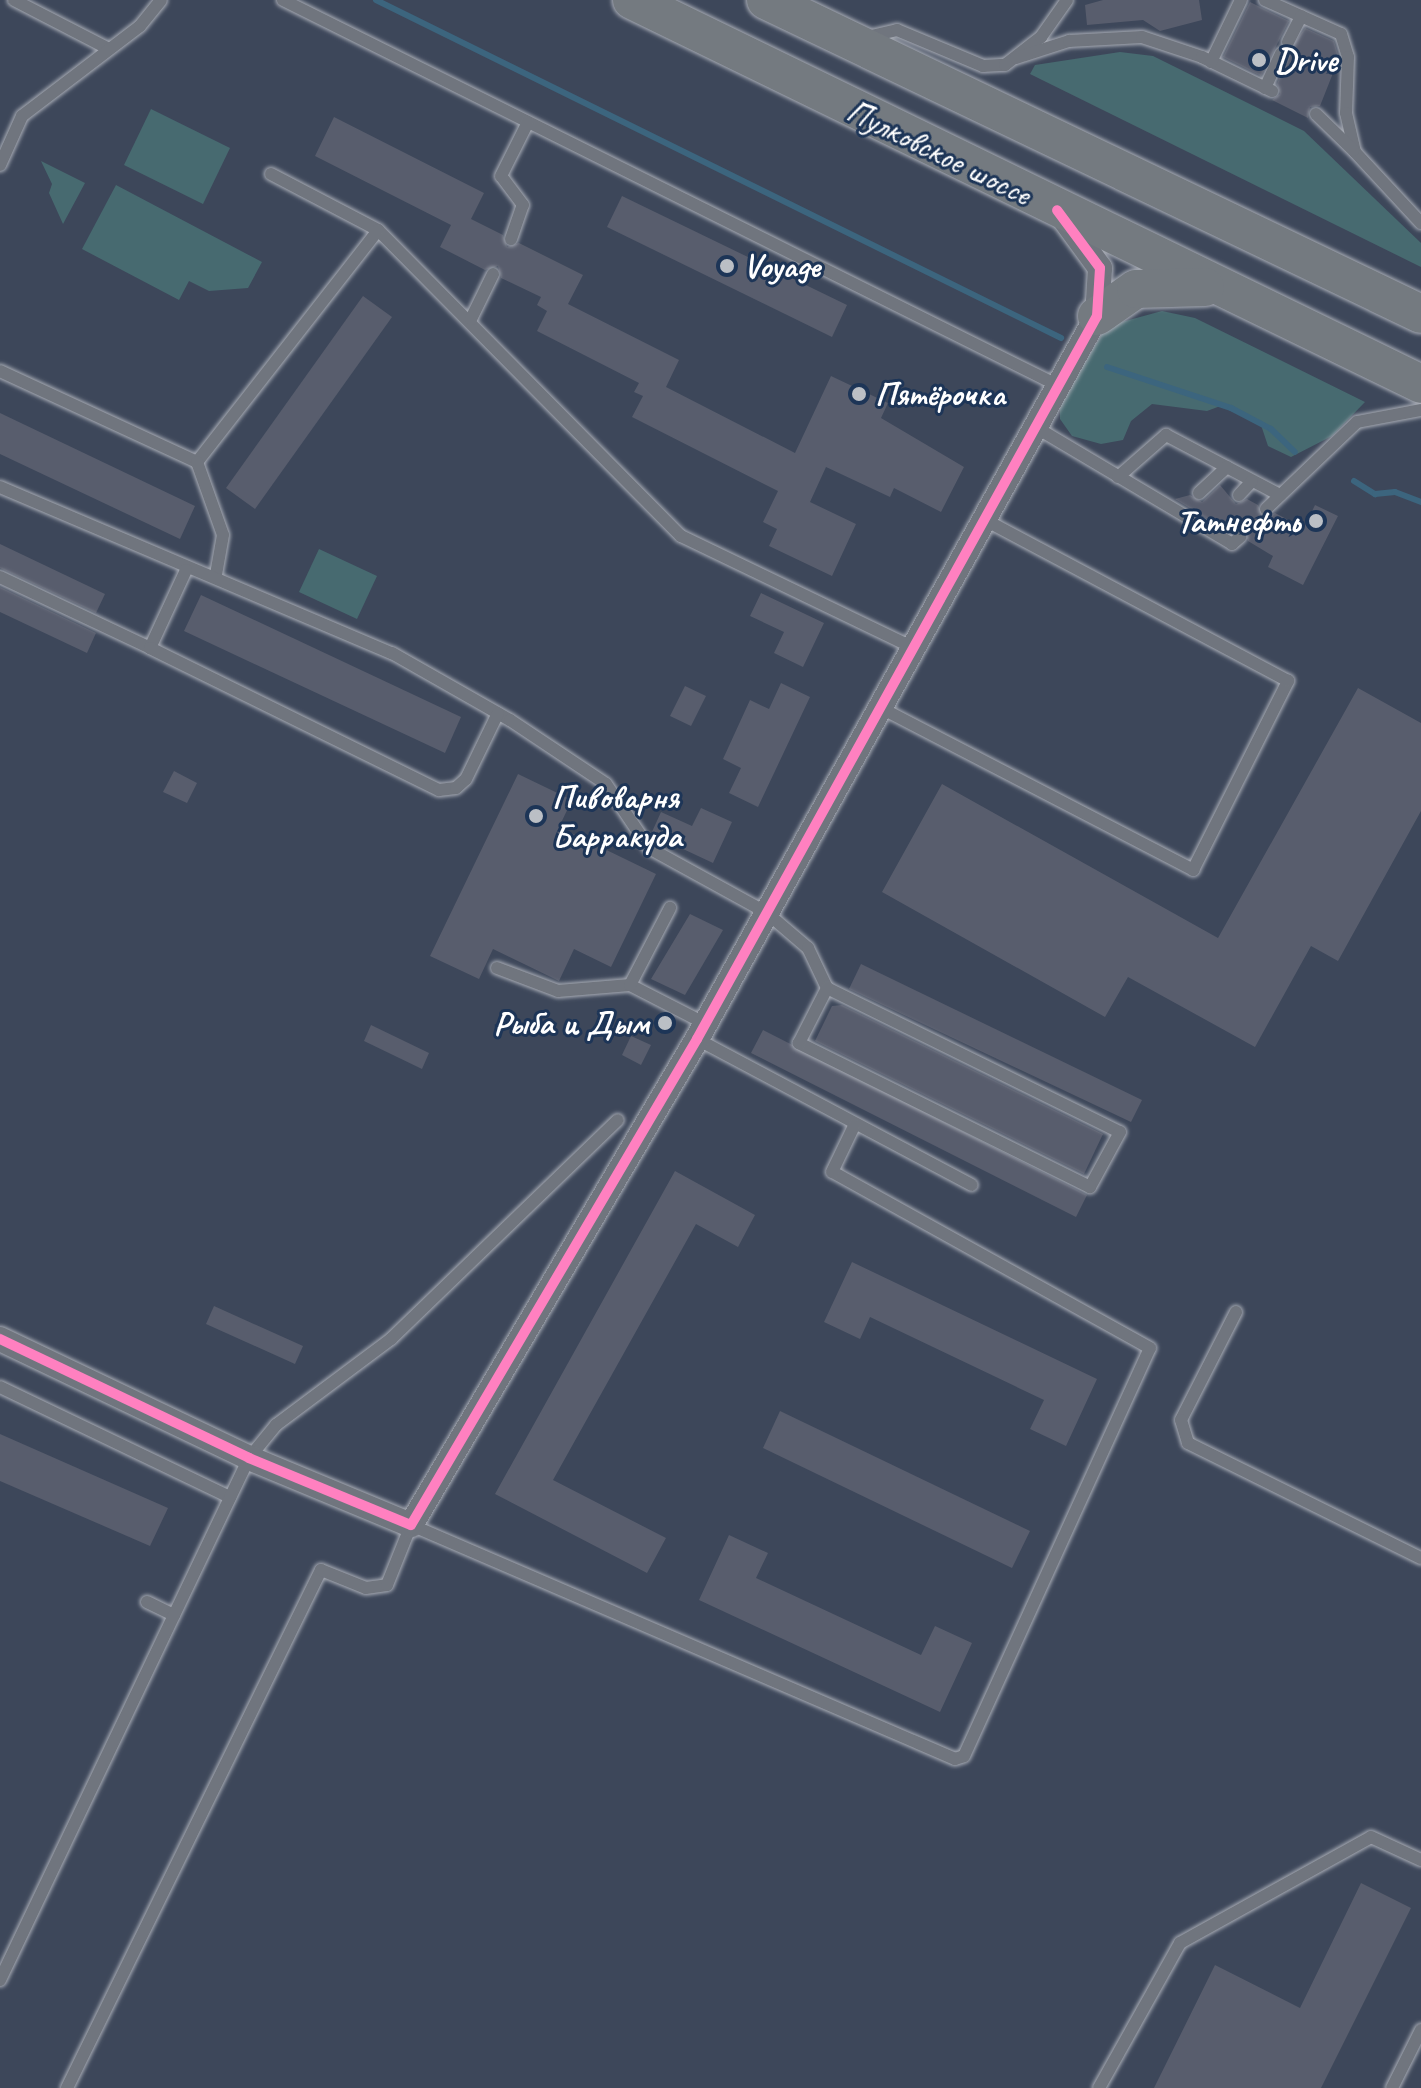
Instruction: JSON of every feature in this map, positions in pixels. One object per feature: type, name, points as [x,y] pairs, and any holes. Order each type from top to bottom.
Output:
[{"type":"highway","name":"Пулковское шоссе","points":[[632,0],[1057,210],[1421,384]]},
{"type":"highway","name":"Пулковское шоссе","points":[[766,0],[1421,314]]},
{"type":"highway","points":[[1097,316],[1136,289],[1219,287]]},
{"type":"street","points":[[0,1339],[249,1458],[411,1525],[701,1031],[1097,316],[1100,268],[1057,210]]},
{"type":"lane","points":[[14,0],[107,48]]},
{"type":"lane","points":[[0,165],[22,116],[107,48],[140,26],[161,0]]},
{"type":"lane","points":[[283,0],[1059,386]]},
{"type":"lane","points":[[1016,58],[1067,0]]},
{"type":"lane","points":[[1211,62],[1241,0]]},
{"type":"lane","points":[[1265,0],[1341,34],[1346,43],[1343,90],[1355,152]]},
{"type":"lane","points":[[1288,42],[1301,16]]},
{"type":"lane","points":[[850,41],[897,30],[983,66],[1069,41],[1142,37],[1211,62],[1268,90],[1281,54]]},
{"type":"lane","points":[[1316,114],[1421,223]]},
{"type":"lane","points":[[511,239],[523,205],[501,176],[528,122]]},
{"type":"lane","points":[[271,174],[378,230],[471,319],[681,536],[914,648]]},
{"type":"lane","points":[[197,462],[378,230]]},
{"type":"lane","points":[[471,319],[493,274]]},
{"type":"lane","points":[[0,371],[197,462],[223,535],[216,574]]},
{"type":"lane","points":[[1266,509],[1357,422],[1421,410]]},
{"type":"lane","points":[[1037,428],[1207,526],[1232,544],[1240,537]]},
{"type":"lane","points":[[1118,477],[1166,435],[1280,495]]},
{"type":"lane","points":[[1199,493],[1227,467]]},
{"type":"lane","points":[[1239,495],[1252,481]]},
{"type":"lane","points":[[0,487],[186,570],[216,574],[392,653],[498,713],[606,784],[649,848],[767,913],[808,948],[827,988],[1120,1132],[1090,1187],[799,1043],[827,988]]},
{"type":"lane","points":[[881,708],[1193,870],[1288,681],[985,520]]},
{"type":"lane","points":[[150,648],[186,570]]},
{"type":"lane","points":[[0,577],[439,790],[456,788],[466,779],[498,713]]},
{"type":"lane","points":[[630,985],[670,908]]},
{"type":"lane","points":[[497,968],[558,991],[630,985],[854,1126],[972,1185]]},
{"type":"lane","points":[[0,1980],[249,1458],[276,1425],[391,1339],[618,1120]]},
{"type":"lane","points":[[67,2088],[321,1570],[366,1588],[387,1585],[411,1525],[955,1759],[964,1756],[1150,1348],[832,1172],[854,1126]]},
{"type":"lane","points":[[1236,1312],[1181,1420],[1188,1443],[1421,1558]]},
{"type":"lane","points":[[0,1387],[230,1497]]},
{"type":"lane","points":[[147,1602],[174,1615]]},
{"type":"lane","points":[[1099,2088],[1180,1943],[1371,1837],[1421,1860]]},
{"type":"lane","points":[[1392,2088],[1421,2030]]},
{"type":"green space","points":[[1120,52],[1153,56],[1304,131],[1421,243],[1421,267],[1030,74],[1035,65]]},
{"type":"green space","points":[[151,109],[230,148],[203,204],[124,165]]},
{"type":"green space","points":[[41,161],[85,183],[63,224],[49,193],[52,184]]},
{"type":"green space","points":[[116,185],[262,262],[248,288],[209,291],[189,281],[179,300],[82,249]]},
{"type":"green space","points":[[1162,311],[1195,318],[1365,402],[1332,436],[1291,457],[1268,446],[1261,425],[1223,405],[1207,411],[1152,404],[1131,421],[1123,440],[1101,444],[1072,436],[1060,419],[1060,403],[1107,326]]},
{"type":"green space","points":[[319,549],[377,576],[357,619],[299,592]]},
{"type":"building","points":[[1103,0],[1199,0],[1202,20],[1160,31],[1143,20],[1087,25],[1085,5]]},
{"type":"building","points":[[1250,2],[1289,21],[1261,76],[1223,57]]},
{"type":"building","points":[[1305,28],[1334,41],[1339,58],[1320,106],[1310,107],[1308,118],[1272,100],[1280,94],[1277,84],[1289,51]]},
{"type":"building","points":[[334,117],[484,193],[471,219],[503,235],[507,247],[519,243],[583,275],[568,304],[679,360],[666,387],[795,453],[831,376],[888,403],[881,418],[964,467],[941,512],[894,488],[890,497],[826,467],[810,502],[856,524],[832,576],[769,546],[777,529],[763,522],[778,491],[632,417],[643,396],[634,392],[639,383],[537,331],[547,311],[537,305],[541,297],[501,278],[498,266],[485,270],[440,247],[451,225],[315,156]]},
{"type":"building","name":"Voyage","points":[[622,196],[847,305],[832,337],[607,227]]},
{"type":"building","points":[[363,296],[392,317],[255,509],[226,488]]},
{"type":"building","points":[[0,413],[195,506],[180,539],[0,454]]},
{"type":"building","points":[[1220,485],[1236,504],[1247,499],[1258,505],[1264,518],[1275,513],[1304,528],[1315,505],[1338,516],[1303,585],[1268,567],[1273,556],[1248,541],[1244,529],[1231,533],[1175,499],[1190,495],[1202,502]]},
{"type":"building","points":[[0,544],[105,594],[96,613],[0,568]]},
{"type":"building","points":[[0,587],[96,633],[87,653],[0,612]]},
{"type":"building","points":[[761,593],[824,623],[803,667],[774,653],[784,632],[750,616]]},
{"type":"building","points":[[201,595],[461,717],[445,753],[184,631]]},
{"type":"building","points":[[781,683],[810,697],[758,807],[729,793],[741,768],[723,759],[750,700],[769,709]]},
{"type":"building","points":[[685,686],[706,696],[691,726],[670,716]]},
{"type":"building","points":[[1358,688],[1421,723],[1421,811],[1338,961],[1311,946],[1255,1047],[1128,977],[1105,1017],[882,892],[942,784],[1218,938]]},
{"type":"building","points":[[174,771],[197,783],[187,803],[163,792]]},
{"type":"building","points":[[518,774],[572,800],[559,827],[656,874],[611,967],[574,949],[559,981],[493,949],[479,979],[430,956]]},
{"type":"building","points":[[701,808],[732,822],[713,863],[651,834],[661,812],[692,826]]},
{"type":"building","points":[[690,914],[723,930],[685,995],[651,979]]},
{"type":"building","points":[[861,964],[1142,1100],[1131,1122],[849,989]]},
{"type":"building","points":[[842,1005],[1103,1134],[1084,1174],[815,1041],[832,1006]]},
{"type":"building","points":[[371,1025],[429,1053],[422,1069],[364,1041]]},
{"type":"building","points":[[763,1030],[1087,1195],[1076,1217],[751,1053]]},
{"type":"building","points":[[631,1036],[651,1045],[641,1065],[622,1055]]},
{"type":"building","points":[[675,1171],[755,1215],[738,1247],[696,1224],[553,1480],[666,1538],[647,1573],[495,1494]]},
{"type":"building","points":[[852,1262],[1097,1379],[1066,1446],[1030,1429],[1044,1400],[870,1317],[860,1339],[824,1322]]},
{"type":"building","points":[[214,1306],[303,1346],[295,1364],[206,1324]]},
{"type":"building","points":[[780,1411],[1030,1531],[1012,1568],[763,1448]]},
{"type":"building","points":[[0,1434],[168,1508],[150,1546],[0,1481]]},
{"type":"building","points":[[729,1535],[768,1553],[756,1578],[921,1655],[935,1626],[972,1643],[940,1712],[699,1600]]},
{"type":"building","points":[[1361,1883],[1411,1908],[1321,2088],[1154,2088],[1215,1965],[1300,2008]]},
{"type":"waterway","points":[[376,0],[1061,338]]},
{"type":"waterway","points":[[1107,367],[1231,408],[1271,429],[1295,452]]},
{"type":"waterway","points":[[1354,481],[1375,494],[1395,492],[1421,502]]},
{"type":"cycle path","points":[[0,1339],[249,1458],[411,1525],[697,1039],[1097,316],[1100,268],[1057,210]]},
{"type":"place","name":"Drive","points":[[1259,60]]},
{"type":"place","name":"Voyage","points":[[727,266]]},
{"type":"place","name":"Пятёрочка","points":[[859,394]]},
{"type":"place","name":"Татнефть","points":[[1316,521]]},
{"type":"place","name":"Пивоварня Барракуда","points":[[536,816]]},
{"type":"place","name":"Рыба и Дым","points":[[665,1023]]}]
